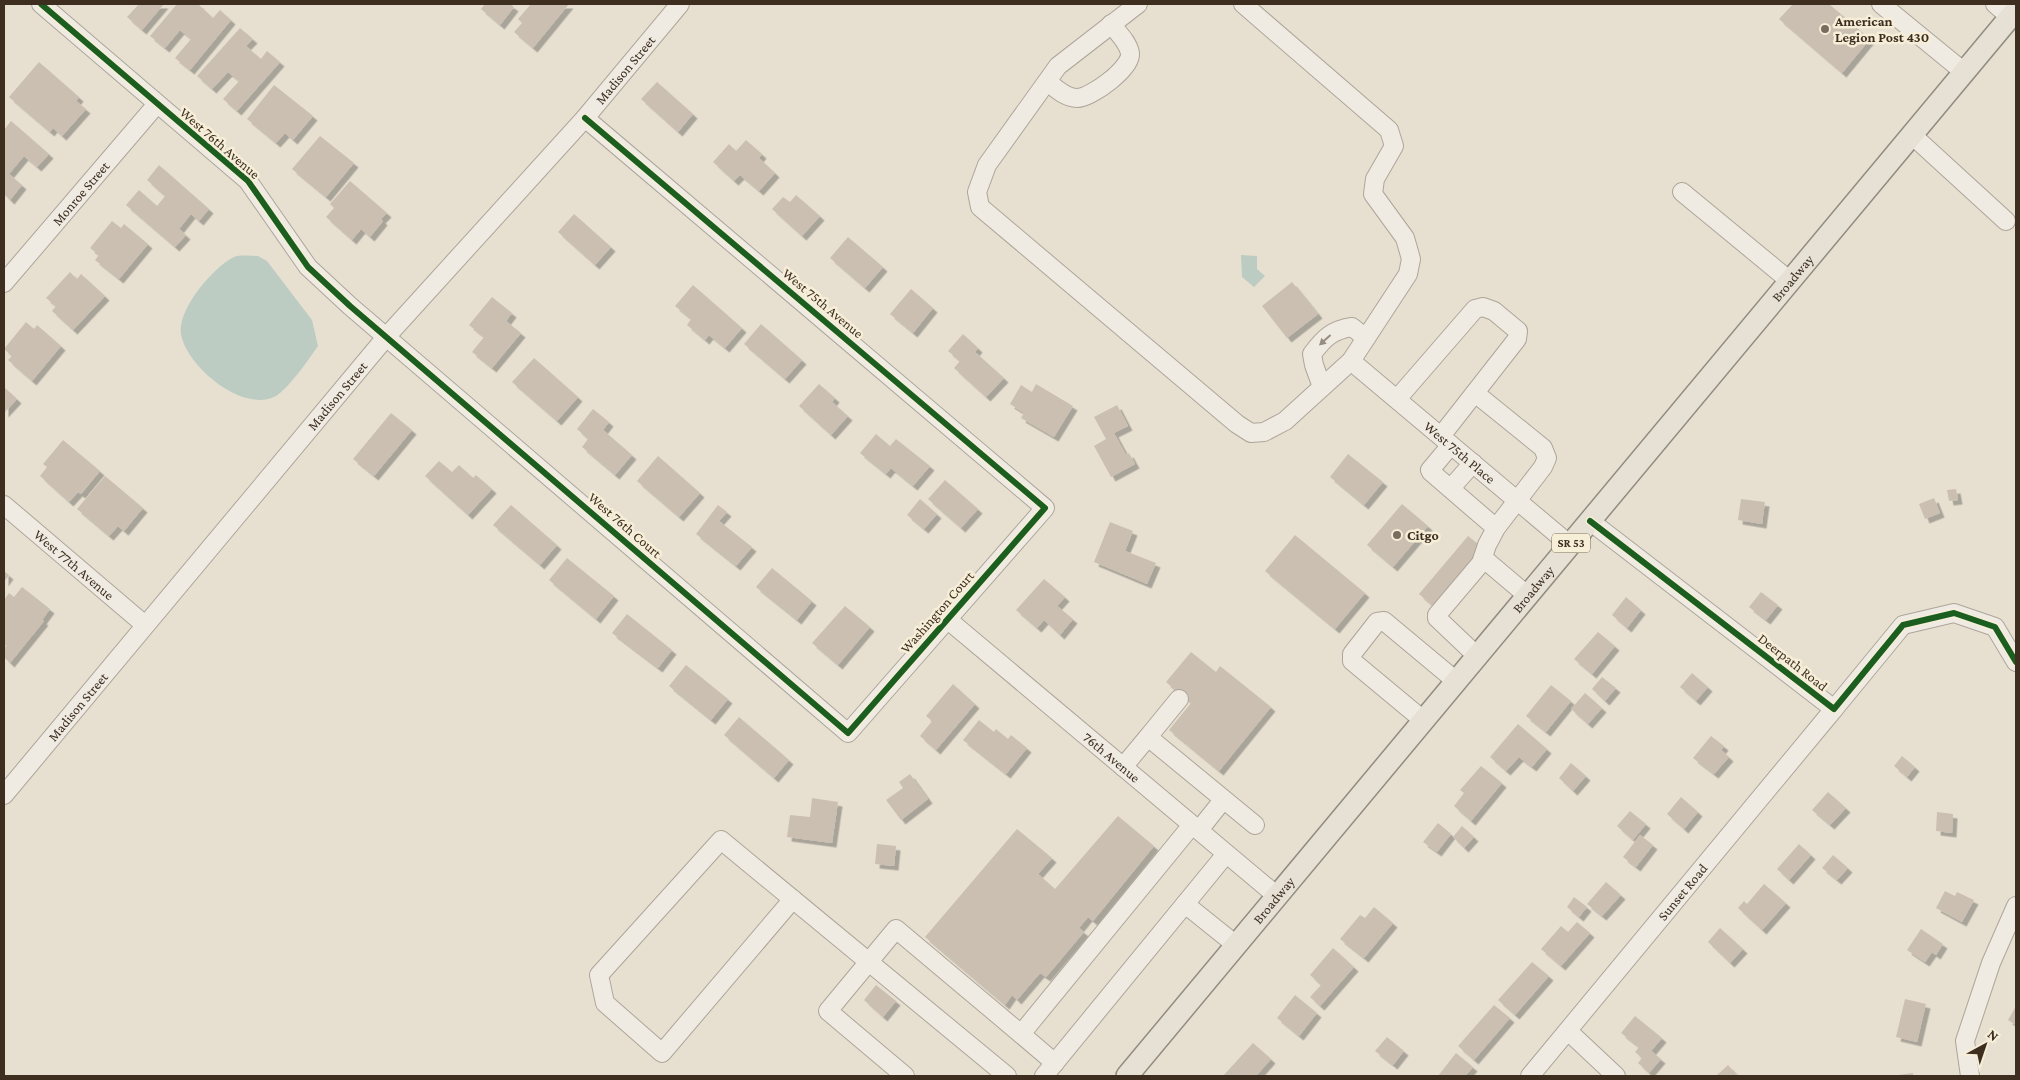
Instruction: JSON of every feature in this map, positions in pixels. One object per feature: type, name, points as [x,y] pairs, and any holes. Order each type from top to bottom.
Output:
[{"type":"main road","name":"Broadway","points":[[1127,1076],[1912,135],[1964,72],[2007,10]]},
{"type":"street","name":"West 76th Avenue","points":[[41,4],[248,181],[308,267],[350,306],[387,336]]},
{"type":"street","name":"Madison Street","points":[[4,795],[387,336],[585,118],[680,4]]},
{"type":"street","points":[[1138,4],[1058,66],[987,165],[977,192],[980,207],[1251,433],[1264,432],[1285,421],[1351,360],[1408,274],[1411,259],[1405,238],[1373,194],[1375,179],[1394,146],[1389,130],[1243,4]]},
{"type":"street","points":[[1881,4],[1964,72]]},
{"type":"street","points":[[1048,82],[1065,95],[1078,98],[1092,94],[1127,66],[1130,55],[1126,43],[1111,24]]},
{"type":"street","name":"Monroe Street","points":[[4,283],[157,104]]},
{"type":"street","name":"West 75th Avenue","points":[[585,118],[1045,508]]},
{"type":"street","points":[[1912,135],[2006,221]]},
{"type":"street","points":[[1682,192],[1790,281]]},
{"type":"street","points":[[1396,399],[1475,309],[1483,307],[1494,311],[1518,331],[1516,339],[1475,392],[1430,470],[1496,528]]},
{"type":"street","points":[[1322,387],[1312,354],[1322,341],[1337,329],[1352,327],[1366,338]]},
{"type":"street","name":"West 76th Court","points":[[387,336],[848,733]]},
{"type":"street","name":"West 75th Place","points":[[1351,360],[1570,545]]},
{"type":"street","points":[[1475,392],[1543,448],[1547,458],[1543,468],[1516,500],[1496,528],[1482,563],[1437,614],[1437,618],[1477,656]]},
{"type":"street","points":[[1451,488],[1473,463]]},
{"type":"street","name":"West 77th Avenue","points":[[4,505],[145,625]]},
{"type":"street","name":"Washington Court","points":[[848,733],[1045,508]]},
{"type":"street","name":"Deerpath Road","points":[[1590,521],[1834,709],[1903,625],[1954,613],[1995,627],[2016,662]]},
{"type":"street","points":[[1483,558],[1528,596]]},
{"type":"street","name":"76th Avenue","points":[[947,619],[1277,896]]},
{"type":"street","points":[[1423,720],[1352,661],[1352,654],[1377,622],[1384,621],[1456,681]]},
{"type":"street","points":[[1123,767],[1179,699]]},
{"type":"street","name":"Sunset Road","points":[[1530,1076],[1834,709]]},
{"type":"street","points":[[1148,737],[1254,825]]},
{"type":"street","points":[[1021,1034],[1195,828],[1223,800]]},
{"type":"street","points":[[793,899],[662,1053],[605,1003],[598,975],[721,840],[793,899],[868,962],[1007,1076]]},
{"type":"street","points":[[905,1076],[828,1011],[896,929],[1021,1034],[1050,1070],[1226,854]]},
{"type":"street","points":[[1185,904],[1236,945]]},
{"type":"street","points":[[1970,1076],[1965,1041],[1991,963],[2016,906]]},
{"type":"street","points":[[1568,1031],[1616,1076]]},
{"type":"shaded area","points":[[1241,255],[1257,256],[1257,269],[1265,276],[1254,287],[1242,277]]},
{"type":"shaded area","points":[[258,256],[267,261],[312,320],[318,346],[287,387],[276,396],[263,400],[233,393],[218,384],[193,360],[185,347],[181,334],[181,324],[190,302],[215,271],[235,257]]},
{"type":"building","points":[[139,4],[164,4],[142,30],[127,17]]},
{"type":"building","points":[[177,4],[200,4],[213,18],[220,10],[231,20],[190,70],[175,58],[191,39],[180,30],[165,48],[150,36]]},
{"type":"building","points":[[485,4],[510,4],[514,7],[500,25],[481,9]]},
{"type":"building","points":[[531,4],[569,4],[533,48],[514,32],[522,23],[518,19]]},
{"type":"building","name":"American Legion Post 430","points":[[1793,4],[1829,4],[1870,39],[1842,73],[1779,19]]},
{"type":"building","points":[[240,28],[253,39],[246,46],[261,59],[267,51],[280,62],[237,111],[223,99],[239,81],[228,72],[212,89],[197,76]]},
{"type":"building","points":[[39,62],[79,97],[76,101],[86,109],[62,136],[53,128],[50,132],[9,97]]},
{"type":"building","points":[[657,82],[693,114],[678,132],[641,99]]},
{"type":"building","points":[[274,85],[313,116],[293,140],[285,133],[276,143],[247,119]]},
{"type":"building","points":[[11,121],[49,154],[37,167],[24,156],[9,174],[22,185],[10,200],[4,194],[4,130]]},
{"type":"building","points":[[320,136],[354,163],[326,197],[292,169]]},
{"type":"building","points":[[746,140],[762,154],[759,158],[775,173],[759,191],[740,175],[734,181],[713,162],[729,144],[736,151]]},
{"type":"building","points":[[159,165],[209,209],[199,221],[191,214],[179,229],[186,235],[175,247],[126,205],[139,190],[157,206],[165,196],[147,180]]},
{"type":"building","points":[[350,181],[387,213],[370,237],[361,229],[352,240],[326,217],[334,208],[330,204]]},
{"type":"building","points":[[796,195],[820,216],[802,236],[772,209],[783,197],[790,202]]},
{"type":"building","points":[[574,214],[611,247],[595,265],[558,232]]},
{"type":"building","points":[[112,221],[121,228],[124,224],[148,244],[119,279],[95,260],[99,255],[90,248]]},
{"type":"building","points":[[848,237],[883,267],[865,288],[830,258]]},
{"type":"building","points":[[70,272],[77,279],[81,274],[105,296],[73,330],[52,311],[56,306],[46,298]]},
{"type":"building","points":[[1292,282],[1318,314],[1287,338],[1262,306]]},
{"type":"building","points":[[693,285],[742,328],[725,348],[709,335],[705,340],[687,325],[691,319],[675,306]]},
{"type":"building","points":[[911,289],[933,308],[913,333],[890,314]]},
{"type":"building","points":[[492,297],[512,313],[506,321],[521,333],[492,368],[472,352],[484,337],[469,325]]},
{"type":"building","points":[[26,322],[34,329],[37,325],[61,346],[32,381],[8,360],[12,356],[4,349]]},
{"type":"building","points":[[761,324],[802,360],[785,379],[744,344]]},
{"type":"building","points":[[963,334],[978,348],[975,352],[1004,378],[986,397],[954,368],[960,361],[948,351]]},
{"type":"building","points":[[534,358],[578,397],[557,421],[512,382]]},
{"type":"building","points":[[819,384],[835,398],[832,402],[848,416],[831,435],[799,406]]},
{"type":"building","points":[[1036,384],[1073,406],[1054,437],[1021,418],[1024,413],[1010,404],[1021,385],[1032,392]]},
{"type":"building","points":[[4,387],[17,399],[4,413]]},
{"type":"building","points":[[1117,405],[1128,426],[1114,433],[1126,455],[1129,453],[1135,464],[1111,477],[1094,446],[1106,439],[1094,417]]},
{"type":"building","points":[[593,409],[609,422],[603,430],[632,455],[615,475],[582,447],[588,439],[577,429]]},
{"type":"building","points":[[391,413],[412,430],[374,476],[353,459]]},
{"type":"building","points":[[876,434],[890,446],[896,439],[930,466],[913,486],[891,468],[886,474],[860,453]]},
{"type":"building","points":[[63,440],[100,471],[81,494],[78,492],[69,502],[40,476],[47,467],[43,464]]},
{"type":"building","points":[[1348,454],[1383,482],[1364,505],[1330,477]]},
{"type":"building","points":[[658,456],[700,493],[679,517],[637,481]]},
{"type":"building","points":[[439,461],[452,472],[459,465],[473,478],[476,475],[492,489],[468,515],[425,476]]},
{"type":"building","points":[[105,476],[143,508],[124,531],[118,526],[109,536],[77,509]]},
{"type":"building","points":[[945,480],[978,509],[961,528],[928,499]]},
{"type":"building","points":[[1956,489],[1958,500],[1949,501],[1947,490]]},
{"type":"building","points":[[1934,498],[1940,513],[1925,519],[1919,504]]},
{"type":"building","points":[[920,499],[937,514],[924,529],[907,515]]},
{"type":"building","points":[[1741,499],[1765,502],[1762,524],[1738,520]]},
{"type":"building","name":"Citgo","points":[[1402,504],[1428,526],[1393,567],[1367,545]]},
{"type":"building","points":[[511,505],[557,545],[540,565],[493,525]]},
{"type":"building","points":[[718,505],[727,512],[719,521],[752,547],[736,566],[696,534]]},
{"type":"building","points":[[1110,522],[1133,531],[1125,551],[1156,563],[1147,584],[1094,562]]},
{"type":"building","points":[[1295,535],[1365,593],[1335,629],[1265,571]]},
{"type":"building","name":"Citgo","points":[[1468,536],[1482,547],[1433,606],[1419,594]]},
{"type":"building","points":[[567,558],[614,596],[596,619],[549,580]]},
{"type":"building","points":[[772,568],[812,601],[797,620],[756,587]]},
{"type":"building","points":[[4,571],[9,575],[4,582]]},
{"type":"building","points":[[1044,579],[1065,597],[1057,606],[1073,619],[1060,635],[1044,620],[1037,628],[1016,610]]},
{"type":"building","points":[[22,587],[50,609],[42,620],[44,621],[10,663],[4,657],[6,646],[4,644],[4,600],[9,593],[14,597]]},
{"type":"building","points":[[1761,592],[1778,605],[1766,620],[1749,607]]},
{"type":"building","points":[[1626,597],[1641,610],[1627,628],[1612,615]]},
{"type":"building","points":[[845,606],[870,627],[838,665],[812,643]]},
{"type":"building","points":[[627,614],[672,650],[658,668],[612,633]]},
{"type":"building","points":[[1598,632],[1615,646],[1592,674],[1574,659]]},
{"type":"building","points":[[1191,652],[1216,672],[1220,666],[1271,707],[1219,771],[1169,730],[1191,703],[1166,682]]},
{"type":"building","points":[[686,665],[728,699],[711,720],[669,686]]},
{"type":"building","points":[[1692,673],[1708,687],[1696,701],[1680,687]]},
{"type":"building","points":[[1602,677],[1616,688],[1605,701],[1592,689]]},
{"type":"building","points":[[953,684],[975,704],[936,750],[920,736],[932,721],[926,716]]},
{"type":"building","points":[[1551,685],[1571,701],[1546,732],[1526,716]]},
{"type":"building","points":[[1585,693],[1602,708],[1588,724],[1571,709]]},
{"type":"building","points":[[739,717],[789,760],[774,778],[724,735]]},
{"type":"building","points":[[979,720],[994,732],[996,729],[1008,739],[1011,735],[1027,748],[1006,774],[963,740]]},
{"type":"building","points":[[1518,724],[1547,749],[1532,767],[1519,757],[1506,771],[1490,757]]},
{"type":"building","points":[[1711,736],[1724,746],[1721,750],[1729,757],[1714,774],[1693,758]]},
{"type":"building","points":[[1902,756],[1915,767],[1907,777],[1894,766]]},
{"type":"building","points":[[1571,763],[1586,776],[1573,791],[1559,778]]},
{"type":"building","points":[[1481,766],[1502,783],[1471,821],[1454,806],[1464,793],[1460,790]]},
{"type":"building","points":[[910,774],[928,799],[901,820],[886,800],[903,788],[899,782]]},
{"type":"building","points":[[1828,792],[1846,808],[1830,825],[1812,810]]},
{"type":"building","points":[[1681,797],[1698,812],[1684,829],[1667,814]]},
{"type":"building","points":[[812,798],[838,802],[832,843],[787,837],[790,815],[810,817]]},
{"type":"building","points":[[1630,811],[1646,824],[1633,840],[1617,826]]},
{"type":"building","points":[[1937,812],[1953,814],[1952,833],[1936,831]]},
{"type":"building","points":[[1118,816],[1154,846],[1093,921],[1088,917],[1079,928],[1084,932],[1046,977],[1040,973],[1017,1000],[1012,995],[1005,1005],[925,937],[1017,829],[1052,858],[1038,874],[1055,889]]},
{"type":"building","points":[[1438,823],[1451,834],[1437,852],[1423,842]]},
{"type":"building","points":[[1462,826],[1474,837],[1464,848],[1453,837]]},
{"type":"building","points":[[1640,835],[1653,845],[1636,867],[1623,857]]},
{"type":"building","points":[[877,844],[896,846],[894,866],[875,864]]},
{"type":"building","points":[[1799,844],[1811,855],[1789,880],[1777,869]]},
{"type":"building","points":[[1833,855],[1848,868],[1837,880],[1822,868]]},
{"type":"building","points":[[1606,882],[1621,895],[1602,916],[1587,904]]},
{"type":"building","points":[[1764,884],[1786,903],[1762,930],[1738,908],[1744,901],[1747,904]]},
{"type":"building","points":[[1945,891],[1955,896],[1957,892],[1974,900],[1962,922],[1936,908]]},
{"type":"building","points":[[1574,897],[1587,907],[1579,917],[1567,907]]},
{"type":"building","points":[[1374,907],[1393,923],[1364,958],[1340,939],[1360,915],[1365,918]]},
{"type":"building","points":[[1577,922],[1590,933],[1561,966],[1541,949],[1561,926],[1568,932]]},
{"type":"building","points":[[1720,928],[1743,949],[1730,963],[1708,942]]},
{"type":"building","points":[[1921,929],[1943,944],[1936,955],[1932,952],[1925,962],[1907,950]]},
{"type":"building","points":[[1333,948],[1354,967],[1320,1006],[1310,997],[1321,985],[1310,975]]},
{"type":"building","points":[[1532,962],[1549,976],[1515,1015],[1498,1000]]},
{"type":"building","points":[[876,985],[896,1001],[883,1017],[864,1000]]},
{"type":"building","points":[[1295,995],[1317,1013],[1299,1036],[1277,1018]]},
{"type":"building","points":[[1905,999],[1926,1004],[1917,1042],[1896,1037]]},
{"type":"building","points":[[1494,1005],[1510,1018],[1474,1060],[1458,1046]]},
{"type":"building","points":[[2016,1006],[2016,1025],[2008,1020]]},
{"type":"building","points":[[1635,1016],[1662,1038],[1651,1051],[1661,1059],[1649,1073],[1638,1063],[1642,1058],[1635,1052],[1639,1047],[1621,1033]]},
{"type":"building","points":[[1387,1037],[1404,1051],[1393,1065],[1375,1051]]},
{"type":"building","points":[[1253,1043],[1271,1059],[1256,1076],[1223,1076]]},
{"type":"building","points":[[1456,1053],[1473,1067],[1465,1076],[1438,1076]]},
{"type":"building","points":[[1728,1065],[1738,1076],[1716,1076]]},
{"type":"building","points":[[1913,1073],[1913,1076],[1898,1076],[1898,1075]]},
{"type":"cycle path","points":[[41,4],[248,181],[308,267],[350,306],[848,733],[1045,508],[585,118]]},
{"type":"cycle path","points":[[1590,521],[1834,709],[1903,625],[1954,613],[1995,627],[2016,662]]},
{"type":"place","name":"American Legion Post 430","points":[[1825,29]]},
{"type":"place","name":"Citgo","points":[[1397,535]]}]
